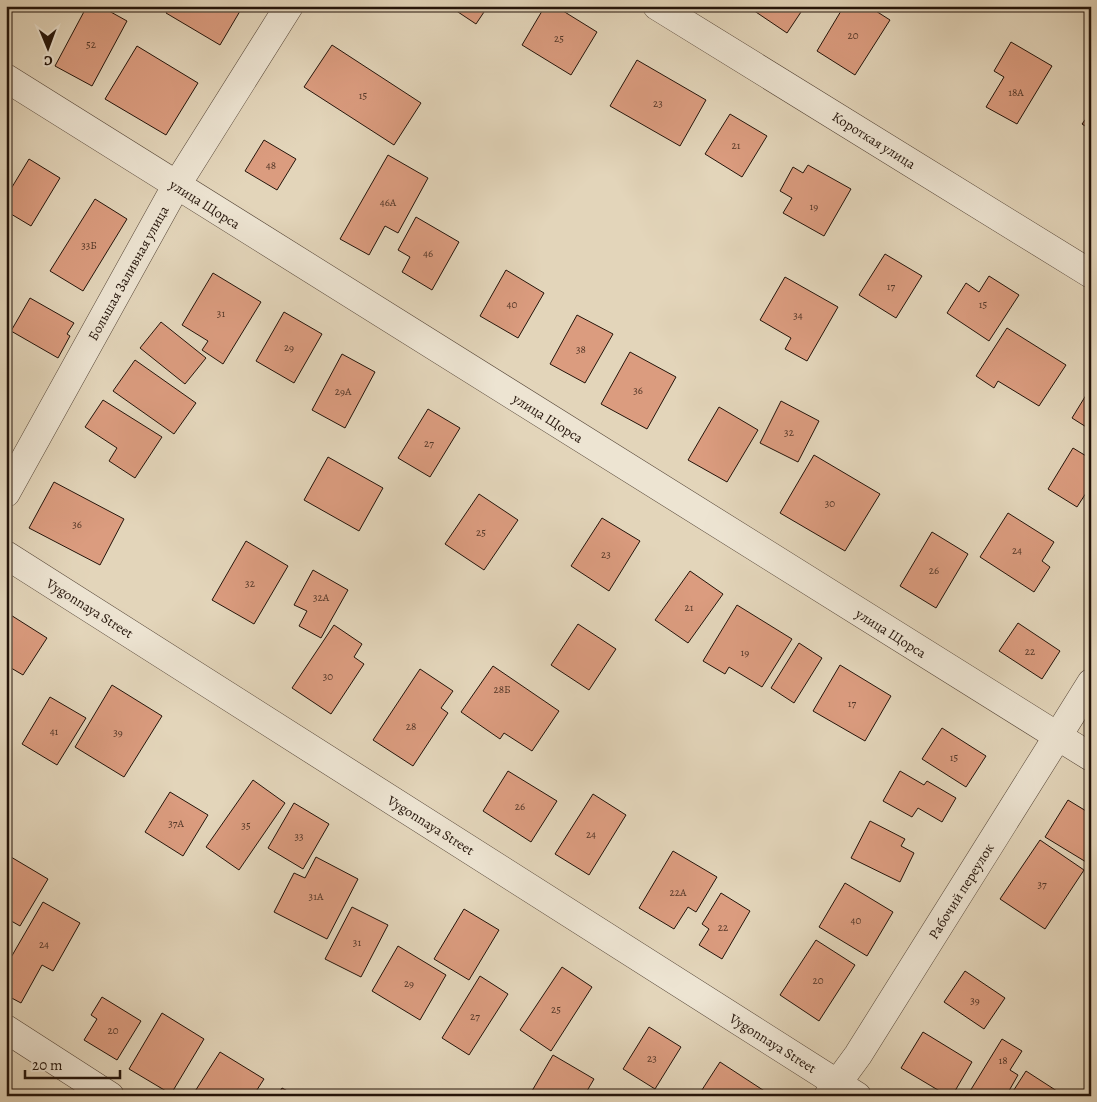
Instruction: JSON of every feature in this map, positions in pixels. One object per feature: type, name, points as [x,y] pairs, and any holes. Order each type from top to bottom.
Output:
[{"type":"street","name":"Большая Заливная улица","points":[[6,494],[176,186],[289,6]]},
{"type":"street","name":"Короткая улица","points":[[657,6],[1091,274]]},
{"type":"street","name":"улица Щорса","points":[[6,78],[1091,757]]},
{"type":"street","name":"Vygonnaya Street","points":[[6,555],[840,1092]]},
{"type":"street","name":"Рабочий переулок","points":[[840,1092],[858,1055],[1091,683]]},
{"type":"street","points":[[6,1030],[110,1096]]},
{"type":"building","points":[[87,6],[100,6],[127,21],[92,86],[55,66]]},
{"type":"building","points":[[170,6],[243,6],[220,45],[166,13]]},
{"type":"building","points":[[449,6],[488,6],[476,24]]},
{"type":"building","points":[[545,6],[555,6],[597,32],[571,75],[522,45]]},
{"type":"building","points":[[747,6],[805,6],[787,33]]},
{"type":"building","points":[[844,6],[868,6],[890,20],[855,75],[817,51]]},
{"type":"building","points":[[1011,42],[1052,66],[1017,124],[986,107],[1004,77],[994,71]]},
{"type":"building","points":[[332,45],[421,103],[394,145],[304,87]]},
{"type":"building","points":[[137,46],[198,83],[166,135],[105,99]]},
{"type":"building","points":[[637,60],[706,100],[680,146],[610,106]]},
{"type":"building","points":[[1091,112],[1091,130],[1082,124]]},
{"type":"building","points":[[730,114],[767,136],[742,177],[705,154]]},
{"type":"building","points":[[264,140],[296,159],[277,190],[245,171]]},
{"type":"building","points":[[388,155],[428,178],[398,233],[385,226],[369,255],[340,239]]},
{"type":"building","points":[[29,159],[60,178],[31,226],[6,211],[6,197]]},
{"type":"building","points":[[808,165],[851,189],[824,236],[783,213],[792,198],[780,191],[793,167],[803,173]]},
{"type":"building","points":[[95,199],[127,219],[83,291],[50,271]]},
{"type":"building","points":[[416,217],[459,242],[432,290],[402,272],[410,257],[398,250]]},
{"type":"building","points":[[885,254],[922,276],[896,318],[859,295]]},
{"type":"building","points":[[506,270],[544,293],[518,338],[480,316]]},
{"type":"building","points":[[213,273],[261,302],[223,364],[202,350],[208,341],[182,325]]},
{"type":"building","points":[[989,276],[1019,295],[989,341],[947,313],[966,283],[979,292]]},
{"type":"building","points":[[785,277],[838,307],[807,361],[785,349],[791,338],[760,320]]},
{"type":"building","points":[[30,298],[74,323],[67,334],[70,336],[58,358],[11,331]]},
{"type":"building","points":[[284,312],[322,334],[294,383],[256,361]]},
{"type":"building","points":[[577,315],[613,334],[585,383],[550,364]]},
{"type":"building","points":[[161,322],[206,358],[185,384],[140,348]]},
{"type":"building","points":[[1007,328],[1066,365],[1039,406],[998,381],[994,388],[976,376]]},
{"type":"building","points":[[630,352],[676,377],[647,429],[601,404]]},
{"type":"building","points":[[342,354],[375,372],[345,428],[312,410]]},
{"type":"building","points":[[135,360],[196,403],[174,434],[113,391]]},
{"type":"building","points":[[1091,387],[1091,430],[1072,418]]},
{"type":"building","points":[[103,400],[162,437],[135,478],[109,461],[117,448],[85,427]]},
{"type":"building","points":[[781,401],[819,421],[798,462],[760,443]]},
{"type":"building","points":[[719,407],[758,430],[727,482],[688,460]]},
{"type":"building","points":[[428,409],[460,428],[430,477],[398,458]]},
{"type":"building","points":[[1073,448],[1091,459],[1091,492],[1088,490],[1077,507],[1048,489]]},
{"type":"building","points":[[814,455],[880,494],[845,551],[780,513]]},
{"type":"building","points":[[328,457],[383,488],[359,531],[304,500]]},
{"type":"building","points":[[54,482],[124,519],[100,565],[29,528]]},
{"type":"building","points":[[479,494],[518,520],[484,570],[445,544]]},
{"type":"building","points":[[1008,513],[1054,542],[1042,561],[1050,567],[1034,592],[980,557]]},
{"type":"building","points":[[602,518],[640,541],[609,591],[571,566]]},
{"type":"building","points":[[932,532],[968,554],[936,608],[900,586]]},
{"type":"building","points":[[246,541],[288,566],[254,624],[212,600]]},
{"type":"building","points":[[313,570],[348,590],[321,638],[299,626],[307,611],[294,605]]},
{"type":"building","points":[[690,571],[723,594],[688,643],[655,620]]},
{"type":"building","points":[[737,605],[792,639],[762,687],[729,667],[725,674],[703,661]]},
{"type":"building","points":[[6,612],[47,638],[23,675],[6,665]]},
{"type":"building","points":[[1018,623],[1060,651],[1042,679],[999,651]]},
{"type":"building","points":[[578,624],[616,649],[589,690],[551,665]]},
{"type":"building","points":[[334,625],[362,644],[354,657],[364,664],[331,714],[292,688]]},
{"type":"building","points":[[799,643],[822,658],[794,703],[771,688]]},
{"type":"building","points":[[840,665],[891,696],[865,741],[813,711]]},
{"type":"building","points":[[493,666],[559,711],[532,751],[504,733],[500,739],[461,712]]},
{"type":"building","points":[[420,669],[453,691],[441,708],[448,713],[413,766],[373,740]]},
{"type":"building","points":[[112,685],[162,716],[124,777],[75,747]]},
{"type":"building","points":[[50,697],[86,718],[57,765],[22,744]]},
{"type":"building","points":[[942,728],[986,756],[966,787],[922,759]]},
{"type":"building","points":[[508,771],[557,801],[531,842],[483,811]]},
{"type":"building","points":[[900,771],[924,785],[927,781],[956,798],[942,822],[918,808],[912,817],[883,801]]},
{"type":"building","points":[[253,780],[285,803],[239,870],[206,847]]},
{"type":"building","points":[[170,792],[208,815],[183,856],[145,832]]},
{"type":"building","points":[[593,794],[626,815],[589,875],[555,854]]},
{"type":"building","points":[[1068,800],[1091,814],[1091,865],[1045,837]]},
{"type":"building","points":[[294,803],[329,824],[303,869],[268,848]]},
{"type":"building","points":[[870,821],[905,839],[901,846],[914,853],[900,882],[851,858]]},
{"type":"building","points":[[1040,840],[1084,870],[1045,929],[1000,899]]},
{"type":"building","points":[[673,851],[717,877],[696,912],[688,907],[674,929],[639,908]]},
{"type":"building","points":[[6,854],[48,879],[20,926],[6,918]]},
{"type":"building","points":[[316,857],[358,879],[327,939],[274,912],[294,873],[305,878]]},
{"type":"building","points":[[845,883],[893,912],[867,956],[819,927]]},
{"type":"building","points":[[721,893],[750,911],[722,959],[699,945],[709,929],[702,924]]},
{"type":"building","points":[[43,902],[80,923],[53,971],[42,965],[21,1003],[6,995],[6,966]]},
{"type":"building","points":[[352,907],[388,925],[361,977],[325,959]]},
{"type":"building","points":[[464,909],[499,930],[469,980],[434,959]]},
{"type":"building","points":[[816,940],[855,965],[819,1021],[780,995]]},
{"type":"building","points":[[398,946],[446,975],[420,1020],[372,991]]},
{"type":"building","points":[[562,967],[592,987],[551,1051],[520,1030]]},
{"type":"building","points":[[965,971],[1005,998],[984,1029],[944,1002]]},
{"type":"building","points":[[480,976],[508,994],[469,1055],[442,1038]]},
{"type":"building","points":[[102,997],[141,1021],[117,1060],[84,1040],[97,1019],[91,1015]]},
{"type":"building","points":[[162,1013],[204,1039],[171,1094],[129,1069]]},
{"type":"building","points":[[649,1027],[681,1047],[655,1089],[623,1069]]},
{"type":"building","points":[[923,1032],[972,1062],[952,1096],[948,1096],[901,1068]]},
{"type":"building","points":[[1002,1039],[1022,1051],[1010,1070],[1018,1075],[1006,1096],[967,1096]]},
{"type":"building","points":[[220,1052],[264,1079],[253,1096],[192,1096]]},
{"type":"building","points":[[553,1055],[594,1079],[584,1096],[529,1096]]},
{"type":"building","points":[[720,1062],[769,1094],[768,1096],[698,1096]]},
{"type":"building","points":[[1026,1071],[1060,1093],[1058,1096],[1010,1096]]},
{"type":"building","points":[[282,1088],[297,1096],[277,1096]]}]
